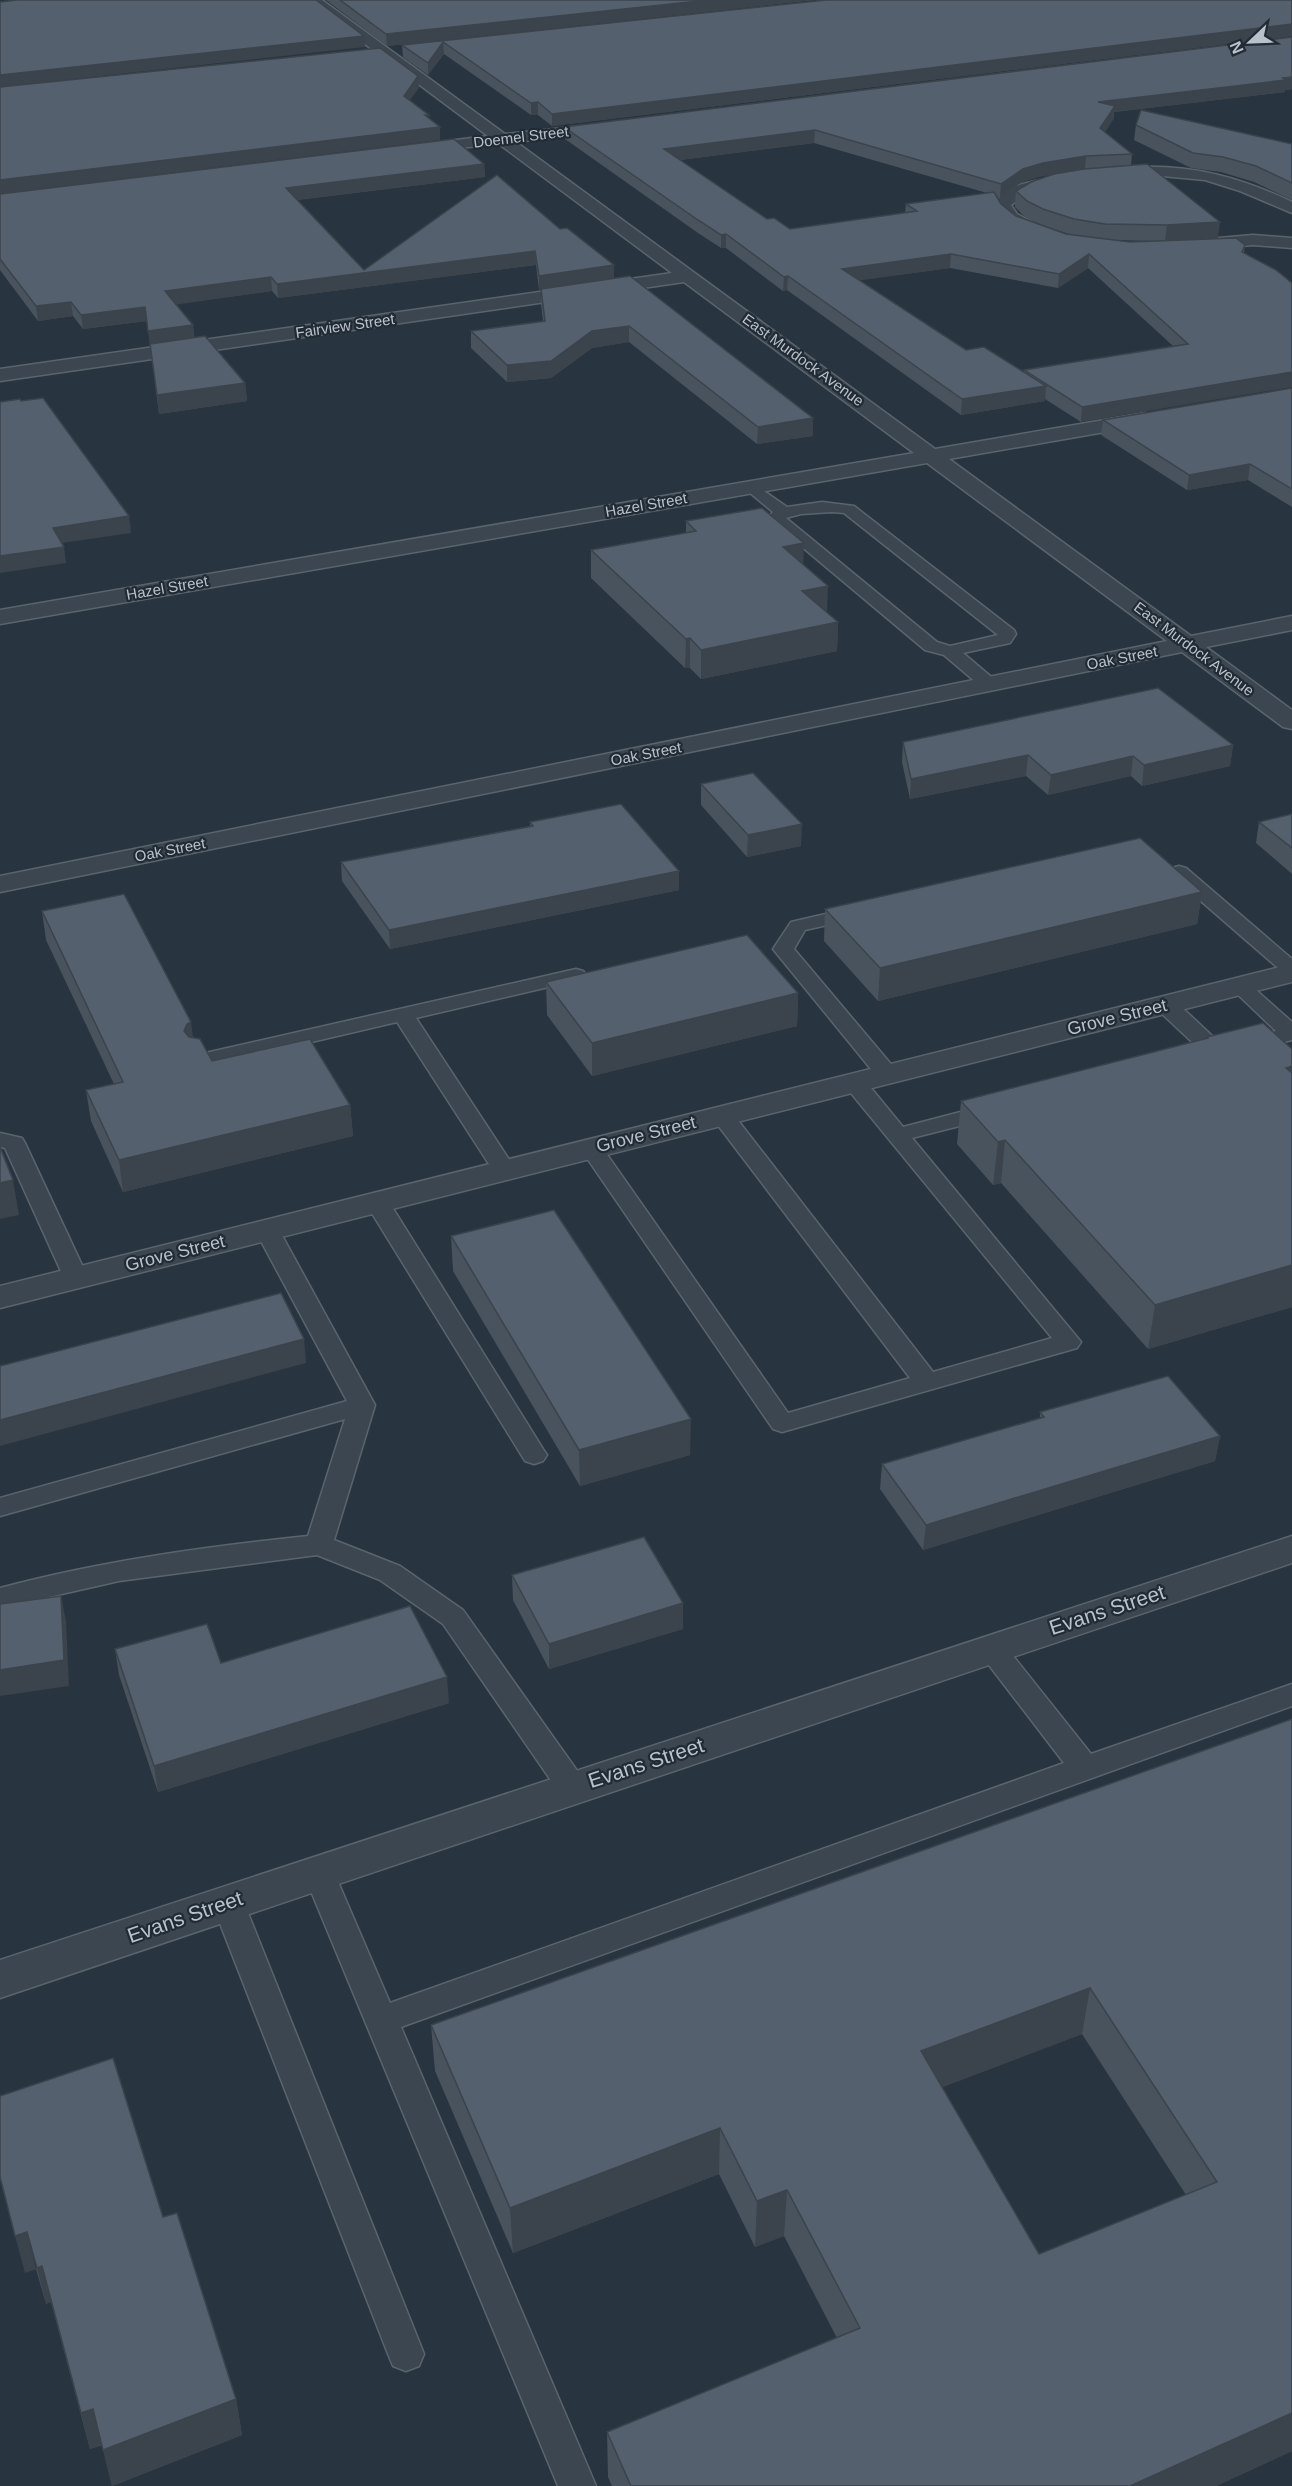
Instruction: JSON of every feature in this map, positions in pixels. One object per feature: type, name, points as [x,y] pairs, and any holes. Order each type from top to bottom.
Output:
[{"type":"street","name":"East Murdock Avenue","points":[[313,0],[933,455],[1292,722]]},
{"type":"street","points":[[365,54],[409,51]]},
{"type":"street","name":"Doemel Street","points":[[398,152],[621,125]]},
{"type":"street","points":[[1096,177],[1138,172],[1206,174],[1242,183],[1292,208]]},
{"type":"street","points":[[1053,240],[1011,217],[1003,205],[1005,200],[1024,189],[1075,180]]},
{"type":"street","points":[[1179,248],[1242,240],[1292,243]]},
{"type":"street","name":"Fairview Street","points":[[0,375],[689,276]]},
{"type":"street","name":"Hazel Street","points":[[0,617],[1165,415]]},
{"type":"street","name":"Oak Street","points":[[0,884],[1292,623]]},
{"type":"street","name":"Grove Street","points":[[0,1297],[1292,972]]},
{"type":"street","name":"Evans Street","points":[[0,1979],[1292,1549]]},
{"type":"lane","points":[[751,487],[783,512]]},
{"type":"lane","points":[[950,651],[1004,639],[1008,634],[849,509],[830,507],[783,512],[776,517],[931,646],[950,651],[990,685]]},
{"type":"lane","points":[[1158,860],[1174,868],[1292,972]]},
{"type":"lane","points":[[873,909],[798,926],[783,949],[887,1074]]},
{"type":"lane","points":[[201,1061],[600,970]]},
{"type":"lane","points":[[1240,986],[1292,1033]]},
{"type":"lane","points":[[1166,1005],[1216,1053]]},
{"type":"lane","points":[[403,1015],[504,1170]]},
{"type":"lane","points":[[1194,1058],[1292,1033]]},
{"type":"lane","points":[[591,1148],[782,1423],[1068,1342],[854,1082]]},
{"type":"lane","points":[[897,1135],[1011,1105]]},
{"type":"lane","points":[[722,1115],[927,1382]]},
{"type":"lane","points":[[0,1140],[14,1143],[76,1278]]},
{"type":"lane","points":[[377,1202],[534,1455]]},
{"type":"lane","points":[[267,1230],[362,1405],[319,1545]]},
{"type":"lane","points":[[0,1507],[362,1405]]},
{"type":"lane","points":[[0,1598],[46,1585],[183,1559],[319,1545],[390,1573],[453,1617],[572,1787]]},
{"type":"lane","points":[[992,1648],[1085,1768]]},
{"type":"lane","points":[[382,2020],[1292,1695]]},
{"type":"lane","points":[[319,1872],[577,2486]]},
{"type":"lane","points":[[228,1902],[406,2354]]},
{"type":"building","points":[[17,0],[316,0],[364,36],[0,75],[0,2]]},
{"type":"building","points":[[340,0],[709,0],[386,34]]},
{"type":"building","points":[[826,0],[1292,0],[1292,24],[552,114],[538,102],[531,103],[443,42],[428,63],[402,45]]},
{"type":"building","points":[[1292,37],[1292,77],[1283,78],[1286,80],[1098,102],[1115,106],[1100,128],[1132,154],[1086,156],[1043,163],[1023,169],[1001,184],[815,130],[664,149],[767,219],[774,218],[790,229],[917,211],[906,204],[994,192],[1001,204],[1016,216],[1066,234],[1130,242],[1236,238],[1245,245],[1242,252],[1276,270],[1292,283],[1292,372],[1082,407],[1024,370],[1188,344],[1089,254],[1059,274],[951,254],[842,269],[966,350],[984,347],[1046,386],[962,399],[788,276],[784,277],[726,234],[721,235],[698,220],[564,127]]},
{"type":"building","points":[[380,48],[418,76],[404,96],[429,115],[425,115],[440,127],[0,180],[0,87]]},
{"type":"building","points":[[1141,110],[1292,144],[1292,183],[1256,166],[1223,157],[1193,153],[1136,125]]},
{"type":"building","points":[[454,139],[484,164],[286,188],[364,270],[497,175],[560,229],[567,228],[614,265],[539,276],[535,251],[277,284],[271,277],[165,291],[193,325],[148,331],[145,307],[81,315],[71,302],[36,306],[0,259],[0,194]]},
{"type":"building","points":[[1147,164],[1220,222],[1167,225],[1105,224],[1074,219],[1043,209],[1027,201],[1016,191],[1031,182],[1054,174]]},
{"type":"building","points":[[630,276],[813,418],[758,427],[629,326],[592,331],[551,361],[507,365],[471,331],[545,321],[541,289]]},
{"type":"building","points":[[205,336],[245,383],[157,395],[150,344]]},
{"type":"building","points":[[1292,388],[1292,489],[1250,464],[1189,475],[1103,420]]},
{"type":"building","points":[[43,398],[129,516],[53,528],[64,547],[0,556],[0,402]]},
{"type":"building","points":[[762,508],[804,543],[783,547],[828,586],[802,591],[838,622],[701,650],[690,638],[686,639],[591,550],[696,531],[686,521]]},
{"type":"building","points":[[1158,688],[1233,745],[1144,765],[1133,756],[1051,775],[1028,755],[911,779],[903,742]]},
{"type":"building","points":[[753,773],[802,824],[748,835],[701,784]]},
{"type":"building","points":[[621,804],[679,871],[389,930],[341,862],[533,826],[530,822]]},
{"type":"building","points":[[1292,814],[1292,848],[1259,822]]},
{"type":"building","points":[[1140,838],[1202,892],[880,968],[825,909]]},
{"type":"building","points":[[124,894],[191,1022],[187,1024],[184,1031],[189,1037],[200,1039],[212,1061],[310,1039],[350,1105],[119,1160],[86,1090],[123,1082],[42,911]]},
{"type":"building","points":[[747,935],[798,993],[592,1043],[546,982]]},
{"type":"building","points":[[1263,1023],[1292,1049],[1292,1066],[1286,1068],[1292,1073],[1292,1265],[1155,1305],[1005,1140],[998,1142],[961,1101],[1208,1038]]},
{"type":"building","points":[[0,1147],[13,1180],[0,1183]]},
{"type":"building","points":[[554,1210],[691,1419],[579,1450],[451,1236]]},
{"type":"building","points":[[281,1293],[304,1339],[0,1420],[0,1366]]},
{"type":"building","points":[[1168,1376],[1220,1436],[926,1525],[882,1464],[1044,1417],[1040,1412]]},
{"type":"building","points":[[644,1537],[683,1603],[549,1644],[512,1575]]},
{"type":"building","points":[[61,1596],[64,1660],[0,1670],[0,1604]]},
{"type":"building","points":[[410,1606],[447,1677],[154,1766],[115,1649],[207,1624],[221,1663]]},
{"type":"building","points":[[1292,1719],[1292,2413],[1130,2486],[631,2486],[607,2432],[860,2328],[787,2190],[757,2201],[720,2128],[510,2208],[431,2025]],"holes":[[[1090,1988],[1217,2182],[1039,2254],[921,2051]]]},
{"type":"building","points":[[113,2058],[163,2217],[177,2213],[236,2399],[103,2450],[93,2409],[81,2413],[42,2266],[37,2268],[27,2232],[15,2236],[0,2177],[0,2096]]}]
